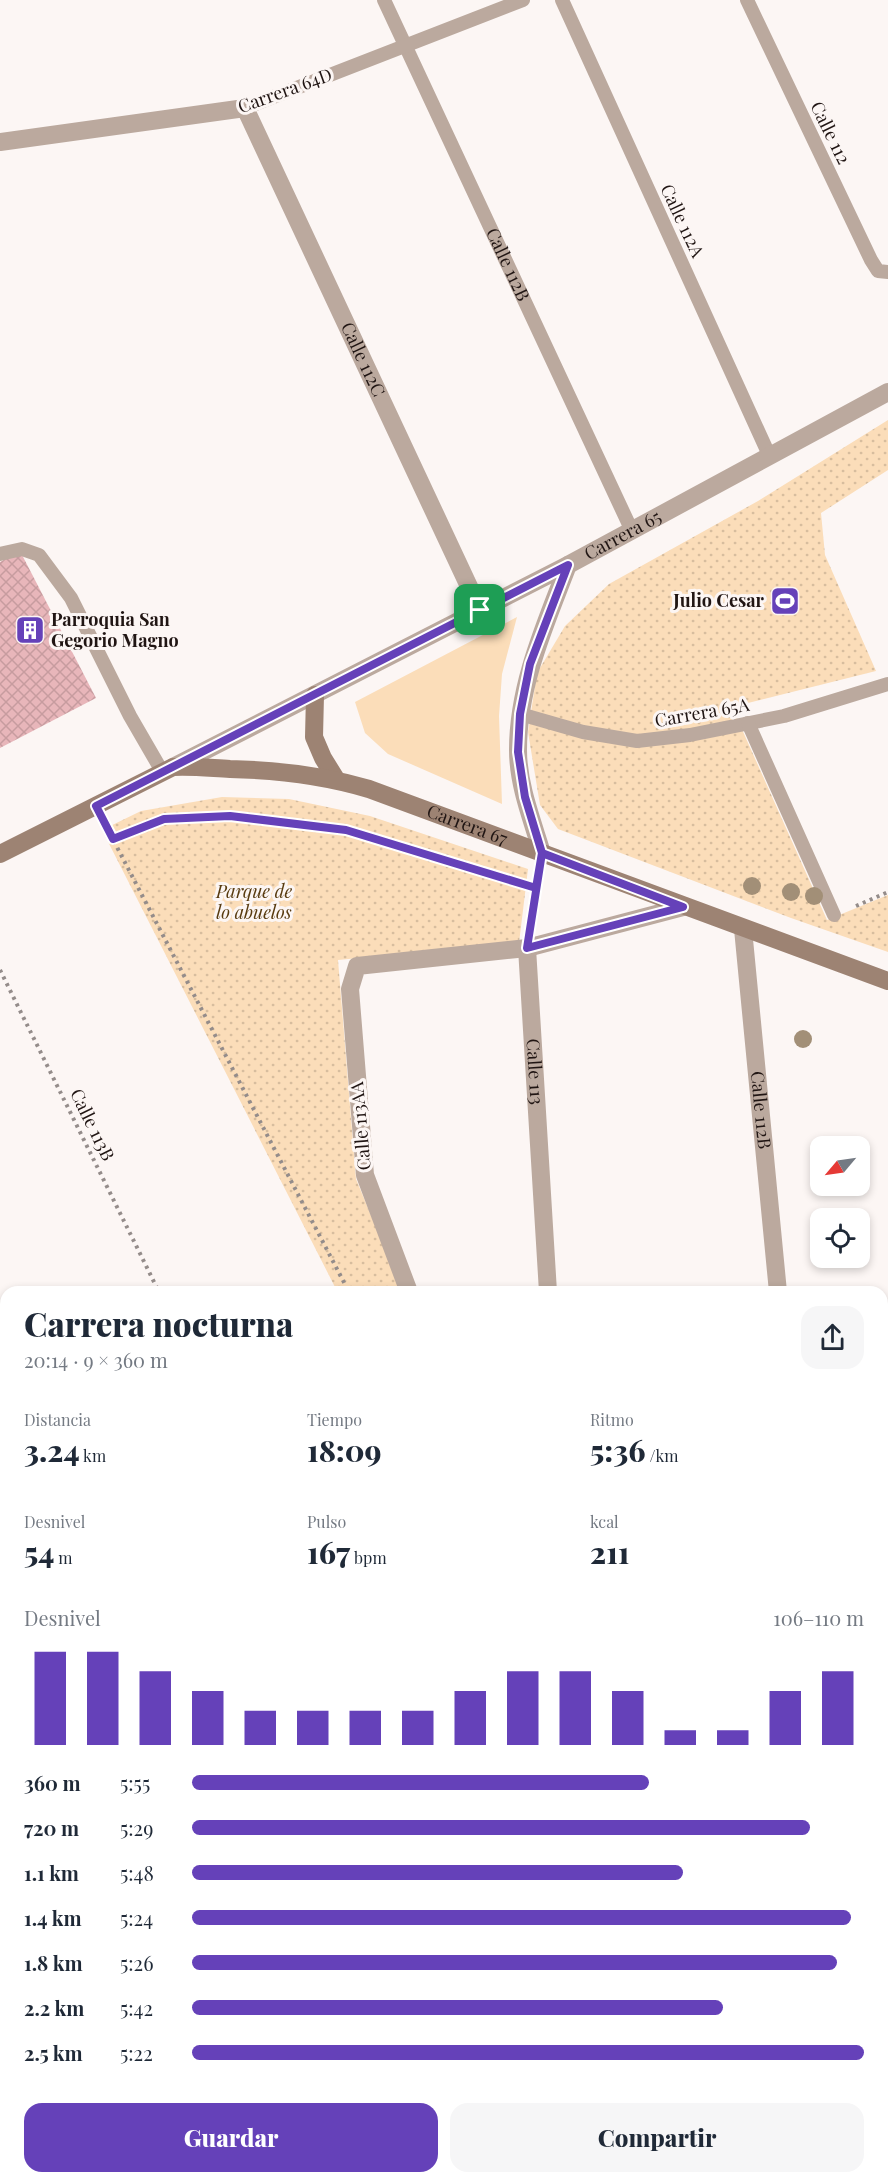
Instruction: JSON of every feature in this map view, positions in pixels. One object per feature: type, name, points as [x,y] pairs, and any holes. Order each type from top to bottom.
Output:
[{"type":"main road","points":[[315,694],[314,737],[336,779]]},
{"type":"main road","name":"Carrera 67","points":[[168,770],[193,766],[264,769],[336,779],[888,981]]},
{"type":"main road","name":"Carrera 65","points":[[0,854],[168,770]]},
{"type":"street","name":"Carrera 64D","points":[[0,142],[245,108]]},
{"type":"street","name":"Calle 112C","points":[[245,108],[480,610]]},
{"type":"street","name":"Carrera 65","points":[[168,770],[568,565],[888,392]]},
{"type":"street","points":[[542,853],[525,797],[518,752],[520,714],[530,664],[568,565]]},
{"type":"street","points":[[527,948],[683,907]]},
{"type":"street","name":"Calle 112B","points":[[743,929],[777,1286]]},
{"type":"street","name":"Calle 113AA","points":[[407,1286],[365,1175],[350,989],[357,966],[527,948]]},
{"type":"street","name":"Calle 113","points":[[527,948],[548,1286]]},
{"type":"lane","name":"Calle 112B","points":[[384,0],[632,531]]},
{"type":"lane","name":"Carrera 64D","points":[[245,108],[523,0]]},
{"type":"lane","name":"Calle 112A","points":[[562,0],[770,457]]},
{"type":"lane","name":"Calle 112","points":[[747,0],[871,260],[878,271],[888,272]]},
{"type":"lane","points":[[0,554],[22,549],[39,555],[71,598],[130,716],[168,770]]},
{"type":"lane","name":"Carrera 65A","points":[[520,714],[583,732],[637,741],[690,735],[784,716],[888,684]]},
{"type":"lane","points":[[748,723],[834,915]]},
{"type":"path","points":[[96,806],[346,1286]]},
{"type":"path","points":[[113,839],[164,819],[230,816],[346,830],[536,888]]},
{"type":"path","points":[[527,948],[542,853]]},
{"type":"path","points":[[834,915],[888,892]]},
{"type":"path","name":"Calle 113B","points":[[0,970],[156,1286]]},
{"type":"green space","points":[[888,420],[888,470],[821,513],[825,555],[876,671],[732,707],[827,920],[888,895],[888,952],[791,918],[558,829],[540,805],[528,732],[537,673],[565,626],[609,584],[758,501]]},
{"type":"green space","points":[[517,617],[502,674],[499,716],[502,804],[388,754],[365,733],[355,702]]},
{"type":"green space","name":"Parque de lo abuelos","points":[[222,797],[289,799],[370,816],[528,869],[519,943],[338,960],[356,1179],[400,1286],[334,1286],[102,830],[141,811]]},
{"type":"building","name":"Parroquia San Gegorio Magno","points":[[20,551],[96,698],[0,748],[0,562]]},
{"type":"place","name":"Julio Cesar","points":[[785,601]]},
{"type":"place","name":"Parroquia San Gegorio Magno","points":[[30,630]]},
{"type":"route","points":[[480,610],[96,806],[113,839],[164,819],[230,816],[346,830],[536,888],[542,853],[683,907],[527,948],[542,853],[525,797],[518,752],[520,714],[530,664],[568,565],[480,610]]}]
